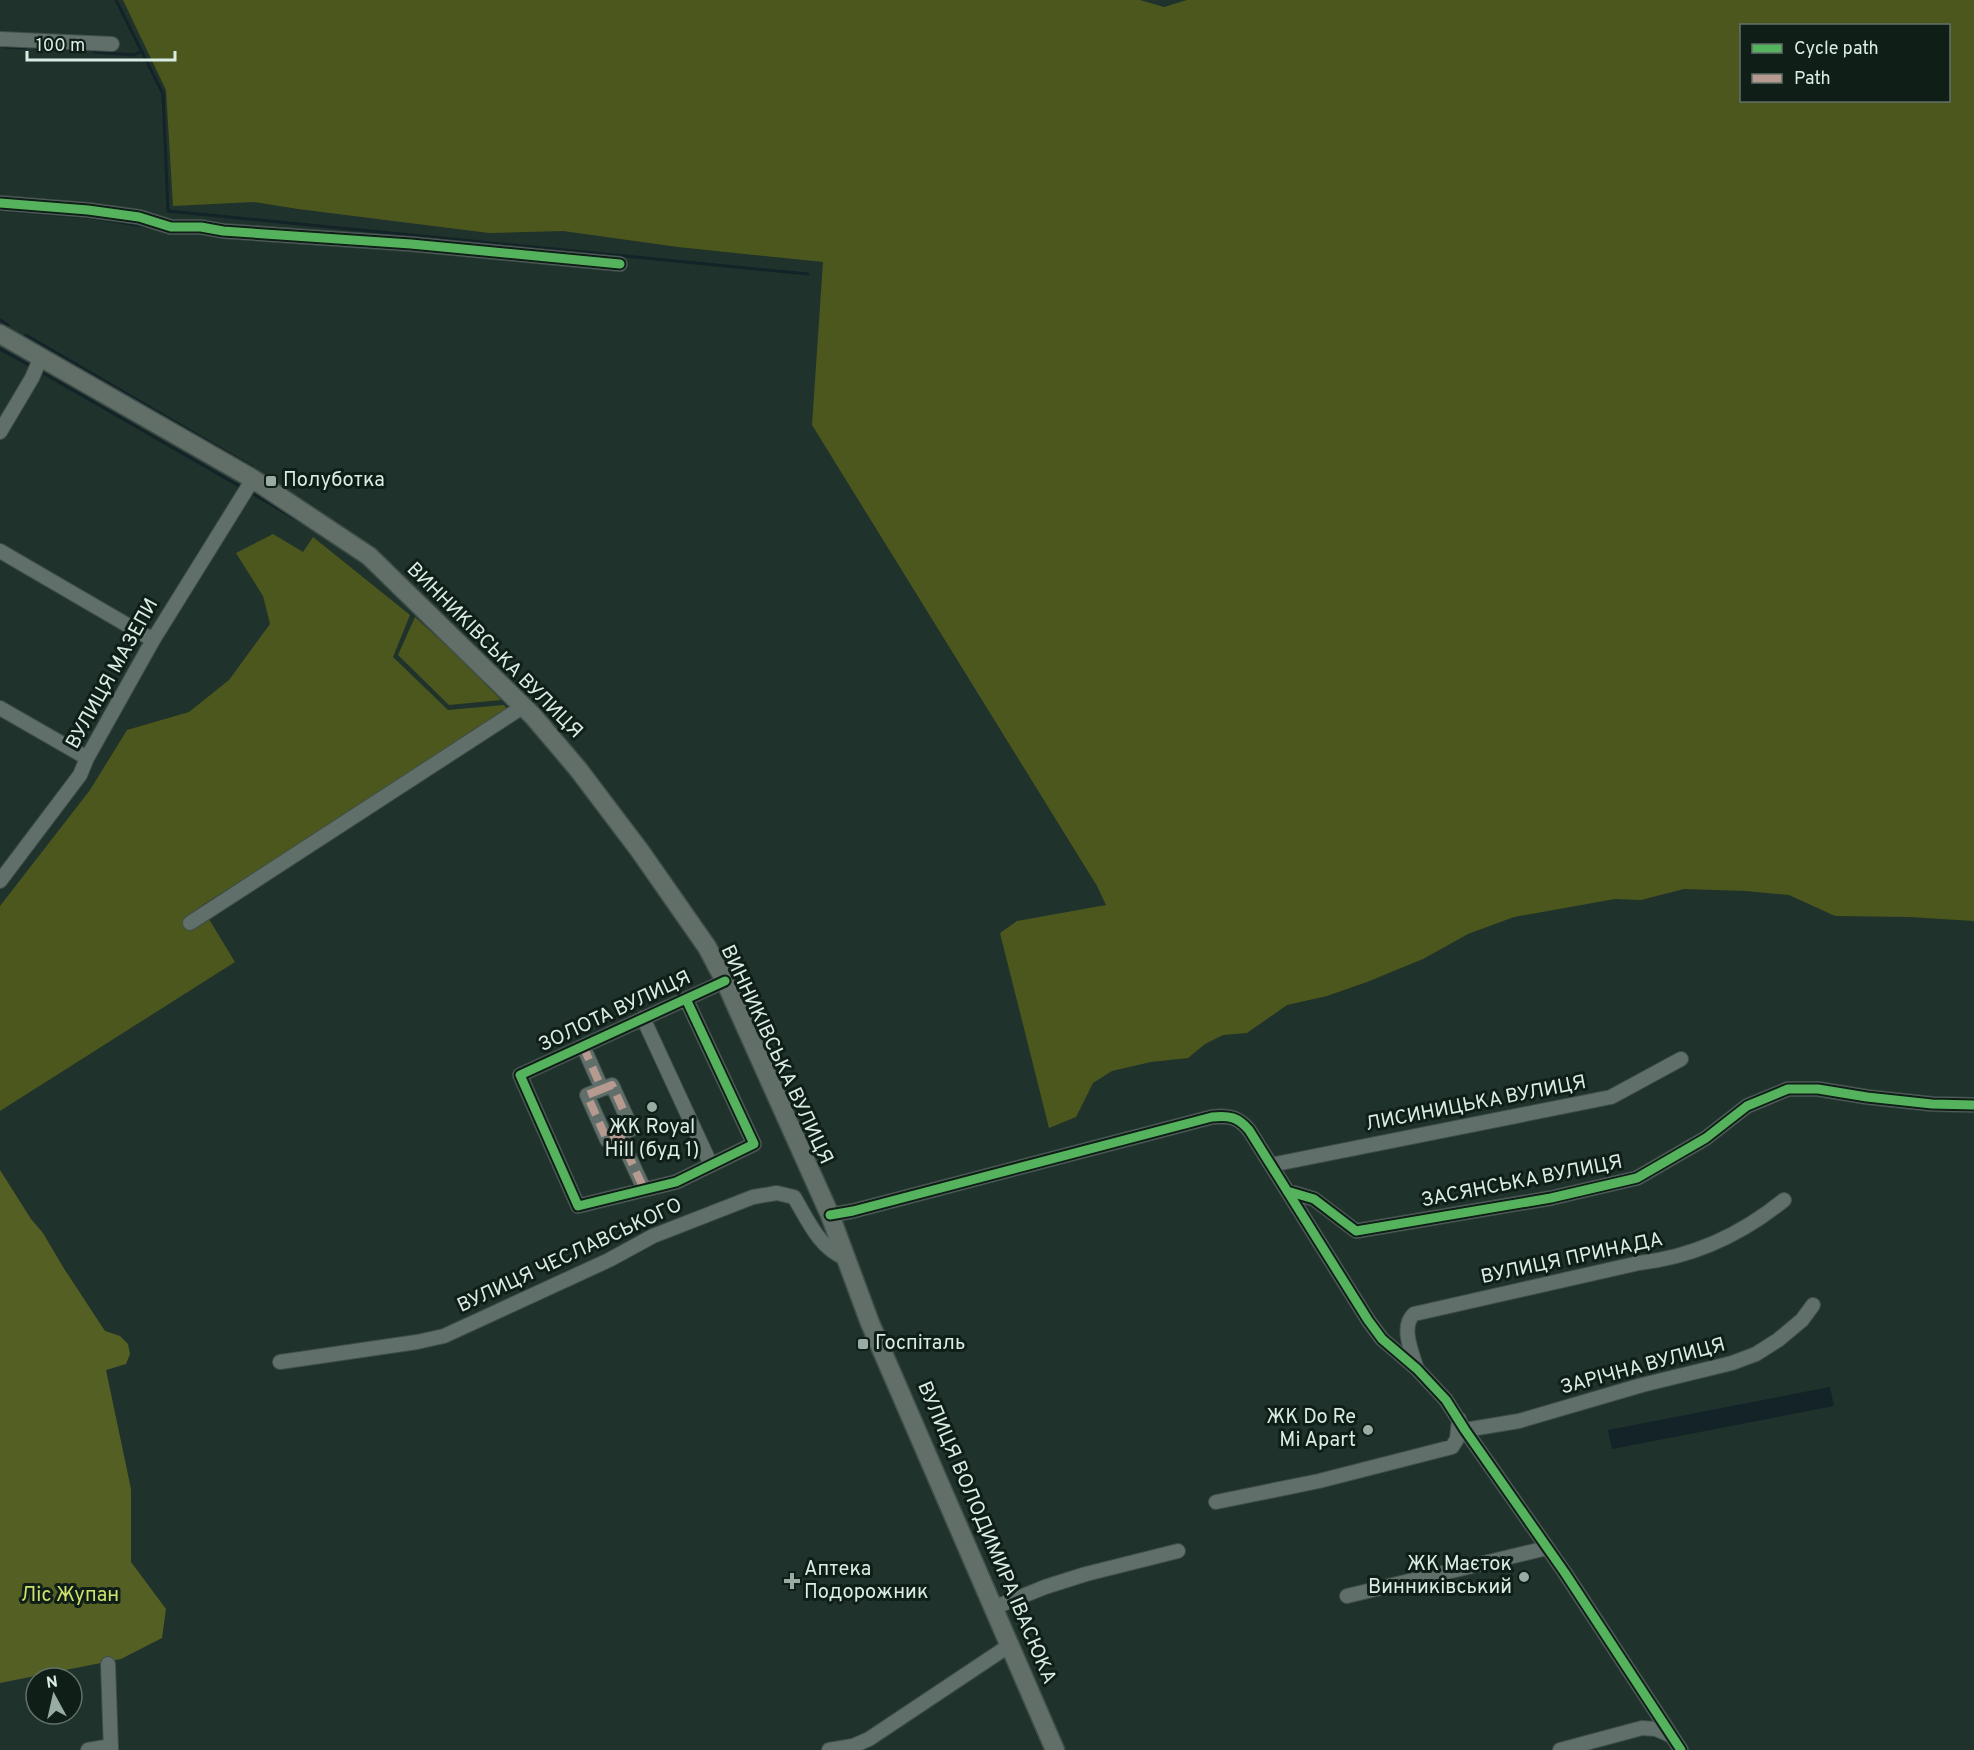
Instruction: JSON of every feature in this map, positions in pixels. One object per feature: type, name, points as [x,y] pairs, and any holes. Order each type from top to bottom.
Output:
[{"type":"main road","name":"ВИННИКІВСЬКА ВУЛИЦЯ","points":[[0,334],[253,479],[369,556],[524,706],[578,769],[640,851],[707,946],[725,981],[830,1215],[846,1262]]},
{"type":"main road","name":"ВУЛИЦЯ ВОЛОДИМИРА ІВАСЮКА","points":[[846,1262],[1055,1750]]},
{"type":"street","points":[[0,39],[112,44]]},
{"type":"street","points":[[0,203],[88,210],[139,217],[171,227],[201,227],[223,231],[411,244],[620,264]]},
{"type":"street","points":[[0,432],[32,378],[41,357]]},
{"type":"street","name":"ВУЛИЦЯ МАЗЕПИ","points":[[0,881],[80,775],[87,758],[153,640],[253,479]]},
{"type":"street","points":[[0,551],[153,640]]},
{"type":"street","points":[[190,923],[524,706]]},
{"type":"street","points":[[0,708],[87,758]]},
{"type":"street","name":"ЗОЛОТА ВУЛИЦЯ","points":[[644,1189],[578,1206],[520,1075],[725,981]]},
{"type":"street","points":[[619,1136],[644,1189],[676,1182],[754,1144],[686,999]]},
{"type":"street","points":[[644,1018],[711,1165]]},
{"type":"street","points":[[583,1046],[602,1089]]},
{"type":"street","name":"ЛИСИНИЦЬКА ВУЛИЦЯ","points":[[1271,1165],[1611,1097],[1681,1059]]},
{"type":"street","points":[[612,1085],[632,1129],[608,1140],[587,1095],[602,1089],[612,1085]]},
{"type":"street","name":"ЗАСЯНСЬКА ВУЛИЦЯ","points":[[1287,1191],[1314,1199],[1356,1231],[1551,1198],[1637,1178],[1706,1138],[1747,1106],[1788,1089],[1818,1089],[1932,1104],[1974,1105]]},
{"type":"street","points":[[830,1215],[853,1212],[1222,1115],[1240,1120],[1249,1130],[1382,1339],[1417,1369],[1446,1400],[1681,1750]]},
{"type":"street","name":"ВУЛИЦЯ ЧЕСЛАВСЬКОГО","points":[[280,1362],[444,1336],[609,1260],[653,1236],[753,1197],[777,1192],[794,1197],[820,1241],[832,1254],[846,1262]]},
{"type":"street","name":"ВУЛИЦЯ ПРИНАДА","points":[[1417,1369],[1407,1326],[1409,1318],[1414,1314],[1639,1263],[1657,1261],[1706,1247],[1743,1230],[1784,1200]]},
{"type":"street","name":"ЗАРІЧНА ВУЛИЦЯ","points":[[1462,1424],[1518,1421],[1642,1385],[1732,1363],[1756,1354],[1778,1340],[1802,1320],[1813,1305]]},
{"type":"street","points":[[1216,1502],[1319,1481],[1446,1449],[1452,1447],[1462,1424]]},
{"type":"street","points":[[1347,1596],[1547,1548]]},
{"type":"street","points":[[993,1608],[1045,1587],[1086,1574],[1178,1551]]},
{"type":"street","points":[[829,1750],[853,1746],[869,1739],[1010,1645]]},
{"type":"street","points":[[88,1750],[111,1748],[108,1664]]},
{"type":"street","points":[[1560,1750],[1642,1728],[1656,1729],[1672,1736]]},
{"type":"green space","points":[[123,0],[1140,0],[1164,7],[1187,0],[1974,0],[1974,921],[1835,916],[1789,895],[1684,889],[1641,900],[1615,899],[1514,917],[1468,934],[1423,959],[1367,982],[1327,996],[1287,1005],[1247,1033],[1223,1035],[1205,1044],[1188,1058],[1151,1062],[1112,1071],[1093,1083],[1076,1117],[1049,1128],[1000,933],[1017,921],[1106,905],[1097,886],[812,425],[823,262],[678,247],[563,231],[489,233],[254,202],[173,206],[166,90]]},
{"type":"green space","points":[[273,534],[303,552],[313,537],[410,615],[393,657],[448,710],[504,705],[509,712],[201,906],[235,962],[0,1111],[0,906],[90,790],[127,730],[189,712],[229,680],[270,624],[263,596],[236,553]]},
{"type":"green space","points":[[415,617],[501,700],[449,705],[398,655]]},
{"type":"green space","name":"Ліс Жупан","points":[[0,1170],[105,1331],[120,1336],[128,1344],[130,1354],[126,1364],[106,1370],[131,1489],[131,1562],[166,1609],[162,1638],[121,1659],[84,1666],[24,1666],[24,1678],[0,1683]]},
{"type":"shaded area","points":[[1830,1387],[1834,1406],[1612,1449],[1608,1430]]},
{"type":"waterway","points":[[116,0],[163,94],[168,211],[808,274]]},
{"type":"waterway","points":[[5,47],[26,48]]},
{"type":"waterway","points":[[34,48],[57,50]]},
{"type":"waterway","points":[[70,51],[81,52]]},
{"type":"waterway","points":[[94,52],[134,55],[142,51]]},
{"type":"waterway","points":[[0,210],[87,217],[150,227]]},
{"type":"waterway","points":[[0,320],[8,325]]},
{"type":"waterway","points":[[26,335],[252,467]]},
{"type":"waterway","points":[[0,349],[29,365]]},
{"type":"waterway","points":[[43,373],[239,486]]},
{"type":"waterway","points":[[253,494],[301,522]]},
{"type":"marked path","points":[[583,1046],[602,1089],[612,1085],[632,1129],[619,1135],[644,1189]]},
{"type":"marked path","points":[[602,1089],[587,1095],[607,1140],[619,1135]]},
{"type":"cycle path","points":[[0,203],[88,210],[139,217],[171,227],[201,227],[223,231],[411,244],[620,264]]},
{"type":"cycle path","points":[[686,999],[754,1144],[676,1182],[578,1206],[520,1075],[725,981]]},
{"type":"cycle path","points":[[1287,1191],[1314,1199],[1356,1231],[1551,1198],[1637,1178],[1706,1138],[1747,1106],[1788,1089],[1818,1089],[1932,1104],[1974,1105]]},
{"type":"cycle path","points":[[830,1215],[853,1211],[1212,1117],[1223,1116],[1241,1122],[1249,1130],[1368,1320],[1382,1339],[1417,1369],[1446,1400],[1565,1573],[1681,1750]]},
{"type":"place","name":"Полуботка","points":[[271,481]]},
{"type":"place","name":"ЖК Royal Hill (буд 1)","points":[[652,1107]]},
{"type":"place","name":"Госпіталь","points":[[863,1344]]},
{"type":"place","name":"ЖК Do Re Mi Apart","points":[[1368,1430]]},
{"type":"place","name":"ЖК Маєток Винниківський","points":[[1524,1577]]},
{"type":"place","name":"Аптека Подорожник","points":[[792,1581]]}]
